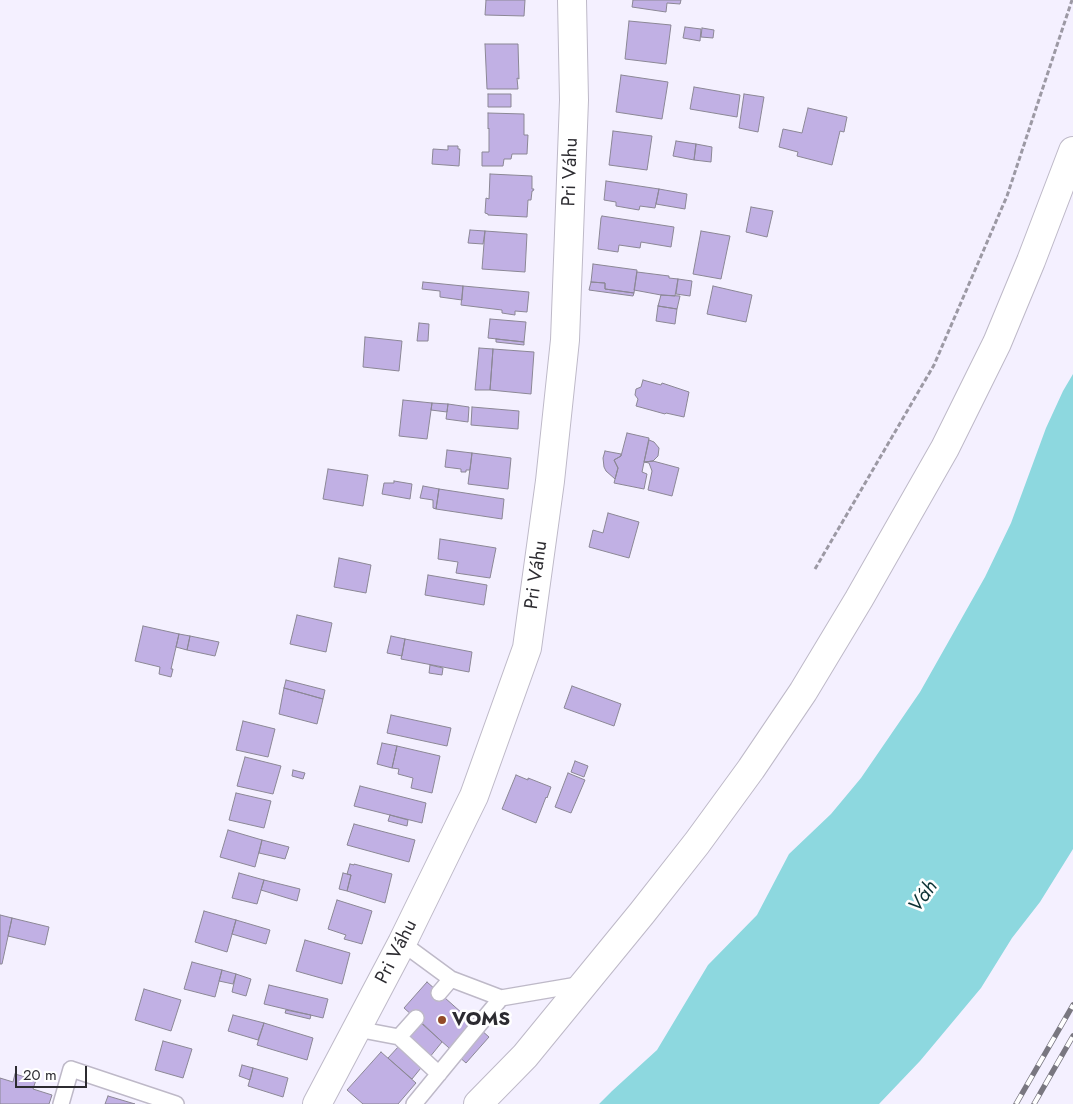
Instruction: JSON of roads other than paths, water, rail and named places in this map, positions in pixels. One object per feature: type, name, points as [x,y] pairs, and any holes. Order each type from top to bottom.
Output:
[{"type":"street","name":"Pri Váhu","points":[[317,1104],[402,943],[474,796],[527,648],[550,481],[565,340],[574,100],[572,0]]},
{"type":"street","points":[[478,1104],[525,1056],[642,913],[697,843],[751,769],[802,692],[859,599],[945,448],[997,342],[1032,261],[1073,151]]},
{"type":"lane","points":[[402,943],[452,979],[501,998],[583,984]]},
{"type":"lane","points":[[439,993],[452,979]]},
{"type":"lane","points":[[414,1104],[501,998]]},
{"type":"lane","points":[[399,1037],[416,1018]]},
{"type":"lane","points":[[358,1029],[399,1037],[439,1074]]},
{"type":"lane","points":[[61,1104],[72,1069],[176,1104]]},
{"type":"water","name":"Váh","points":[[1073,374],[1073,849],[1040,902],[1012,938],[981,988],[920,1061],[879,1104],[599,1104],[657,1050],[708,965],[757,915],[789,854],[831,814],[861,778],[920,692],[985,577],[1011,523],[1046,428]]},
{"type":"railway","points":[[1016,1104],[1073,1005]]},
{"type":"railway","points":[[1034,1104],[1073,1036]]},
{"type":"place","name":"VOMS","points":[[442,1020]]}]
